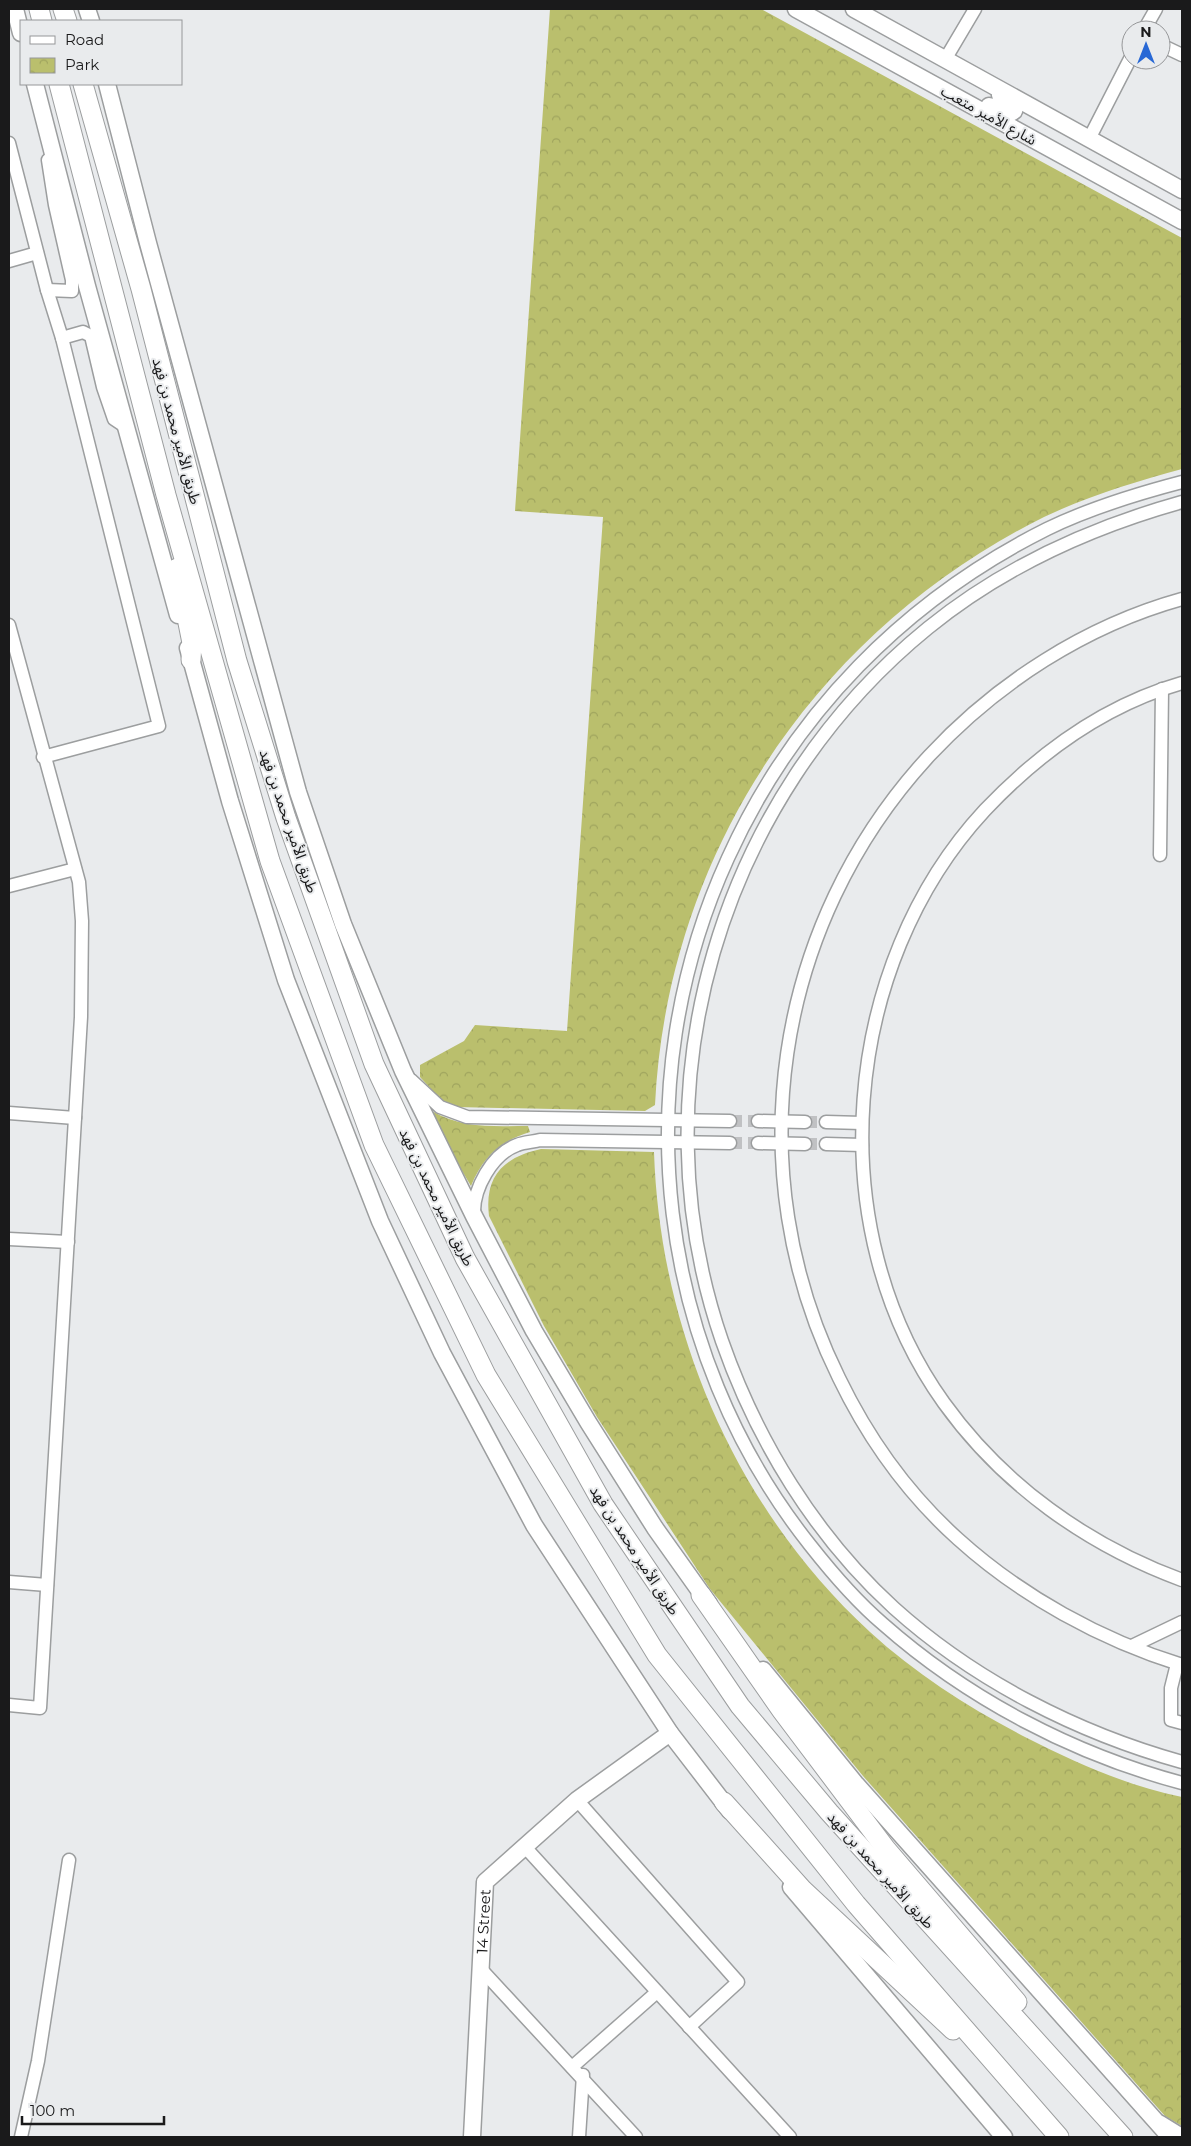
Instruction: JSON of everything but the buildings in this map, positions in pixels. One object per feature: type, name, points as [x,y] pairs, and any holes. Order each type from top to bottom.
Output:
[{"type":"highway","name":"طريق الأمير محمد بن فهد","points":[[59,85],[174,520],[270,861],[374,1145],[486,1375],[657,1656],[856,1904],[1059,2137]]},
{"type":"highway","name":"طريق الأمير محمد بن فهد","points":[[83,85],[141,289],[237,661],[286,818],[374,1064],[465,1258],[603,1504],[740,1706],[829,1812],[1124,2137]]},
{"type":"highway","points":[[174,520],[172,543],[192,643],[191,660]]},
{"type":"highway","points":[[701,1595],[782,1711],[886,1849],[1009,1992],[1124,2137]]},
{"type":"highway","points":[[724,1802],[803,1890],[1022,2095]]},
{"type":"main road","points":[[15,9],[20,29]]},
{"type":"main road","name":"شارع الأمير متعب","points":[[796,9],[1182,221]]},
{"type":"main road","name":"شارع الأمير متعب","points":[[859,10],[1182,190]]},
{"type":"main road","points":[[858,43],[1000,111],[1009,114],[1014,111],[1015,107],[1009,102],[946,58]]},
{"type":"main road","points":[[35,85],[87,286],[230,801],[286,980],[380,1221],[442,1353],[534,1525],[670,1733],[813,1915],[1004,2137]]},
{"type":"main road","points":[[107,85],[298,792],[344,924],[403,1071],[474,1216],[534,1331],[588,1422],[701,1595],[855,1782],[1170,2137]]},
{"type":"main road","name":"14 Street","points":[[472,2137],[486,1882],[577,1800],[670,1733]]},
{"type":"street","points":[[946,58],[975,9]]},
{"type":"street","points":[[1150,20],[1156,9]]},
{"type":"street","points":[[1090,139],[1124,70]]},
{"type":"street","points":[[47,290],[72,291],[72,280],[48,162],[48,133]]},
{"type":"street","points":[[9,143],[47,290],[62,338],[160,726],[44,757]]},
{"type":"street","points":[[9,261],[37,253]]},
{"type":"street","points":[[62,338],[83,332],[91,336],[103,387],[114,419],[126,427]]},
{"type":"street","points":[[1182,482],[1136,494],[1090,510],[1050,528],[974,570],[942,592],[894,632],[862,661],[820,707],[780,761],[761,792],[743,824],[713,890],[689,965],[679,1009],[669,1078],[667,1121],[669,1183],[677,1248],[694,1321],[715,1381],[764,1480],[783,1510],[822,1559],[880,1622],[912,1649],[972,1691],[1011,1714],[1086,1750],[1142,1772],[1182,1783]]},
{"type":"street","points":[[1182,502],[1097,529],[1058,546],[985,587],[927,629],[900,652],[836,720],[797,772],[778,803],[761,833],[731,898],[706,978],[698,1013],[688,1080],[687,1121],[689,1182],[697,1244],[716,1324],[734,1374],[765,1440],[795,1491],[820,1526],[854,1566],[893,1607],[983,1675],[1052,1713],[1103,1736],[1148,1753],[1182,1762]]},
{"type":"street","points":[[1182,599],[1132,616],[1099,630],[1036,666],[987,701],[964,721],[908,779],[859,850],[819,932],[799,992],[791,1030],[782,1088],[781,1122],[790,1228],[804,1289],[833,1367],[877,1445],[934,1516],[982,1559],[1058,1611],[1132,1646],[1180,1664],[1171,1688],[1171,1720],[1182,1723]]},
{"type":"street","points":[[9,628],[79,882],[82,921],[75,1118],[40,1708],[9,1705]]},
{"type":"street","points":[[1182,683],[1162,689],[1109,713],[1077,731],[1037,760],[1006,788],[967,829],[915,911],[884,991],[867,1059],[862,1123],[862,1145],[869,1218],[890,1295],[918,1360],[942,1401],[994,1460],[1048,1508],[1097,1543],[1182,1580]]},
{"type":"street","points":[[1160,855],[1162,689]]},
{"type":"street","points":[[9,886],[75,869]]},
{"type":"street","points":[[403,1071],[440,1107],[467,1117],[730,1121]]},
{"type":"street","points":[[9,1114],[75,1118]]},
{"type":"street","points":[[758,1121],[805,1122]]},
{"type":"street","points":[[826,1122],[862,1123]]},
{"type":"street","points":[[474,1216],[476,1195],[492,1165],[502,1154],[517,1145],[540,1140],[730,1143]]},
{"type":"street","points":[[758,1143],[805,1144]]},
{"type":"street","points":[[826,1144],[862,1145]]},
{"type":"street","points":[[9,1239],[68,1242]]},
{"type":"street","points":[[9,1582],[47,1585]]},
{"type":"street","points":[[1132,1646],[1182,1622]]},
{"type":"street","points":[[577,1800],[738,1982],[689,2027]]},
{"type":"street","points":[[525,1847],[790,2137]]},
{"type":"street","points":[[21,2137],[38,2061],[70,1860]]},
{"type":"street","points":[[480,1968],[636,2137]]},
{"type":"street","points":[[572,2067],[657,1992]]},
{"type":"street","points":[[579,2137],[586,2055]]},
{"type":"street","points":[[1152,2118],[1182,2135]]},
{"type":"green space","points":[[550,9],[761,9],[1182,238],[1182,469],[1112,490],[1061,509],[963,564],[890,621],[825,686],[769,758],[724,837],[689,922],[666,1012],[655,1105],[645,1111],[456,1107],[443,1102],[420,1077],[420,1065],[464,1041],[475,1025],[567,1031],[603,517],[515,511]]},
{"type":"green space","points":[[432,1111],[443,1117],[467,1124],[528,1126],[530,1132],[501,1145],[481,1167],[471,1186],[452,1154]]},
{"type":"green space","points":[[541,1149],[654,1152],[660,1219],[671,1286],[690,1351],[714,1413],[744,1474],[781,1530],[822,1583],[870,1632],[906,1663],[945,1690],[1027,1738],[1103,1773],[1142,1787],[1182,1797],[1182,2126],[1165,2116],[863,1776],[710,1589],[597,1417],[544,1326],[489,1216],[488,1202],[490,1190],[499,1170],[517,1157]]},
{"type":"tunnel","points":[[730,1121],[758,1121]]},
{"type":"tunnel","points":[[805,1122],[826,1122]]},
{"type":"tunnel","points":[[730,1143],[758,1143]]},
{"type":"tunnel","points":[[805,1144],[826,1144]]}]
